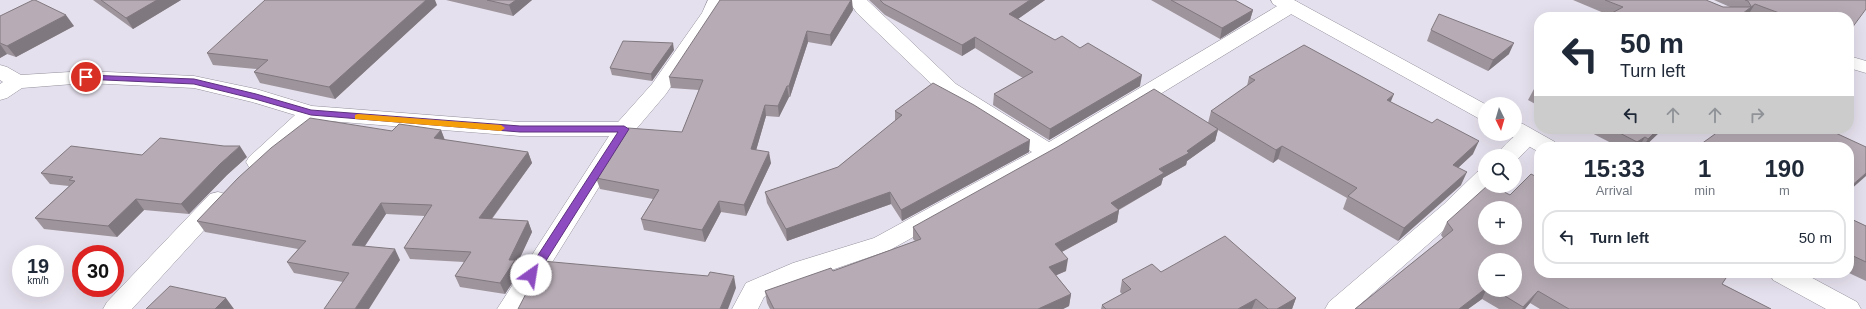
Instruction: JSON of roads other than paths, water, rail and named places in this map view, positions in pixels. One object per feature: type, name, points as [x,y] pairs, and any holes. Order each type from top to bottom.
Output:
[{"type":"street","points":[[510,309],[624,129],[659,89],[711,13],[717,0]]},
{"type":"street","points":[[857,0],[949,89],[1049,152]]},
{"type":"street","points":[[745,309],[755,290],[802,270],[882,244],[1049,152],[1285,3],[1478,109]]},
{"type":"street","points":[[1854,63],[1866,66]]},
{"type":"street","points":[[0,93],[8,76],[86,77],[194,82],[256,96],[311,113],[520,129],[624,129]]},
{"type":"street","points":[[116,309],[236,182],[311,113]]},
{"type":"street","points":[[1522,133],[1538,142]]},
{"type":"street","points":[[1338,309],[1452,210],[1478,185]]},
{"type":"street","points":[[1791,278],[1848,309]]}]
